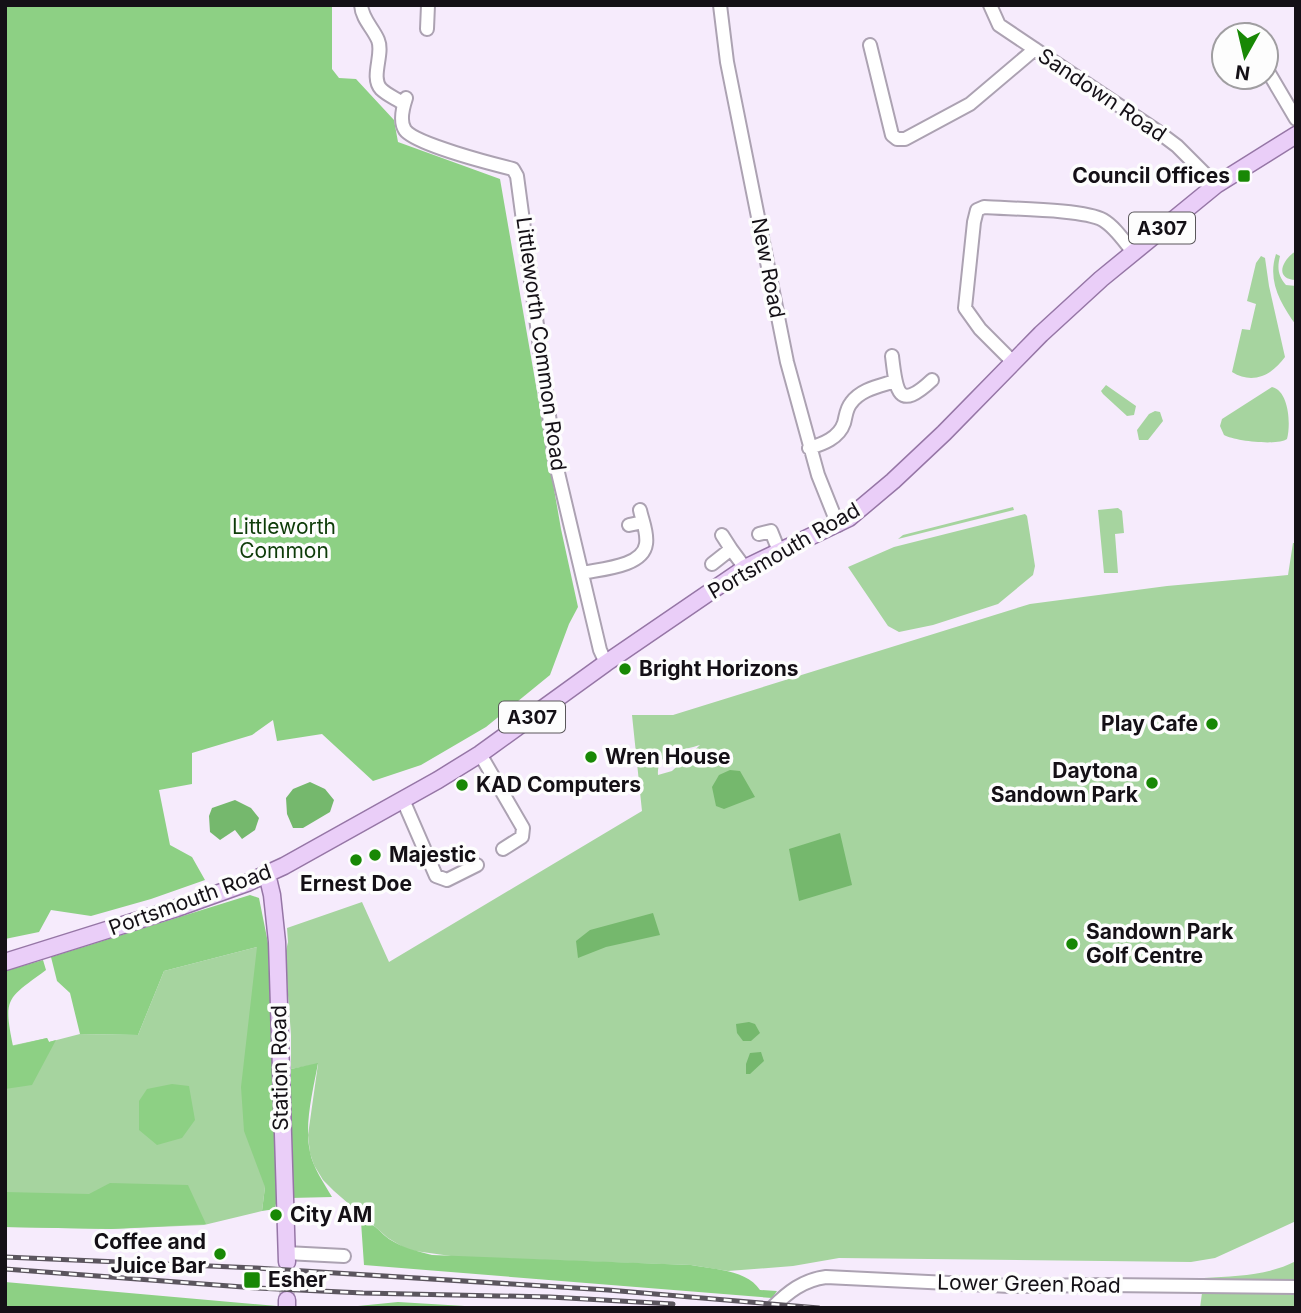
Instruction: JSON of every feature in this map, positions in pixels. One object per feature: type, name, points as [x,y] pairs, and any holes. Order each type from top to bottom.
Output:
[{"type":"main road","name":"Portsmouth Road","points":[[1272,148],[1296,125]]},
{"type":"main road","name":"Portsmouth Road","points":[[5,962],[177,908],[267,874],[403,800],[480,754],[745,568],[838,525],[893,481],[1013,362],[1133,252],[1216,185],[1296,135]]},
{"type":"main road","name":"Station Road","points":[[267,874],[277,942],[287,1258]]},
{"type":"street","name":"Littleworth Common Road","points":[[360,5],[378,40],[379,87],[405,101],[402,117],[404,128],[412,136],[475,159],[513,169],[517,176],[555,460],[600,650],[606,663]]},
{"type":"street","points":[[427,29],[428,5]]},
{"type":"street","name":"New Road","points":[[720,5],[727,62],[787,362],[809,448],[838,525]]},
{"type":"street","name":"Sandown Road","points":[[990,5],[999,25],[1157,131],[1177,146],[1216,185]]},
{"type":"street","points":[[870,45],[892,135],[897,139],[905,139],[971,104],[1035,50]]},
{"type":"street","points":[[1280,91],[1296,119]]},
{"type":"street","points":[[1013,362],[980,328],[965,307],[977,210],[984,207],[1101,218],[1133,252]]},
{"type":"street","points":[[892,356],[895,381],[901,394],[907,397],[921,391],[932,380]]},
{"type":"street","points":[[809,448],[832,439],[844,423],[850,404],[863,386],[895,381]]},
{"type":"street","points":[[582,573],[636,559],[643,552],[646,544],[641,516],[629,525]]},
{"type":"street","points":[[759,534],[771,531],[779,551]]},
{"type":"street","points":[[722,535],[745,568]]},
{"type":"street","points":[[712,564],[731,549]]},
{"type":"street","points":[[480,754],[524,832],[519,840],[503,849]]},
{"type":"street","points":[[403,800],[436,876],[447,880],[477,865]]},
{"type":"street","points":[[287,1258],[344,1256]]},
{"type":"street","name":"Lower Green Road","points":[[772,1308],[788,1293],[814,1278],[837,1276],[1010,1286],[1106,1284],[1296,1287]]},
{"type":"shaded area","points":[[1296,251],[1296,280],[1284,276],[1282,268]]},
{"type":"shaded area","points":[[1276,254],[1280,256],[1279,272],[1283,282],[1296,286],[1296,325],[1285,309],[1274,283]]},
{"type":"shaded area","points":[[1261,256],[1265,258],[1285,357],[1268,373],[1247,378],[1232,372],[1242,329],[1250,330],[1256,304],[1247,301],[1256,263]]},
{"type":"shaded area","points":[[1106,385],[1136,406],[1134,415],[1127,416],[1103,394],[1101,391]]},
{"type":"shaded area","points":[[1272,387],[1278,390],[1285,401],[1289,425],[1287,439],[1256,442],[1224,435],[1220,426],[1222,419]]},
{"type":"shaded area","points":[[1160,412],[1163,421],[1148,440],[1139,440],[1137,430],[1149,414]]},
{"type":"shaded area","points":[[1013,507],[1014,510],[898,539],[903,535]]},
{"type":"shaded area","points":[[1118,508],[1122,511],[1124,533],[1115,534],[1118,573],[1104,573],[1098,510]]},
{"type":"shaded area","points":[[1025,514],[1035,566],[1033,575],[998,604],[933,625],[899,632],[888,626],[848,567],[894,547]]},
{"type":"shaded area","points":[[1293,543],[1296,543],[1296,1221],[1215,1258],[1191,1262],[839,1258],[793,1266],[728,1271],[691,1265],[458,1257],[408,1250],[388,1238],[323,1180],[310,1153],[308,1135],[318,1064],[291,1069],[285,955],[287,928],[362,902],[389,962],[642,811],[632,715],[673,715],[1030,604],[1167,586],[1288,575]],"holes":[[[700,745],[672,771],[658,775],[658,767],[665,757]]]},
{"type":"shaded area","points":[[730,770],[740,771],[755,797],[724,809],[716,806],[712,787],[719,775]]},
{"type":"shaded area","points":[[310,782],[325,789],[334,800],[330,812],[303,828],[293,828],[287,814],[286,798],[293,789]]},
{"type":"shaded area","points":[[235,800],[251,808],[259,818],[255,830],[242,839],[235,830],[220,840],[210,832],[209,816],[212,808]]},
{"type":"shaded area","points":[[840,833],[852,885],[799,901],[789,849]]},
{"type":"shaded area","points":[[653,913],[660,935],[606,947],[578,958],[576,941],[590,930]]},
{"type":"shaded area","points":[[257,947],[265,1187],[262,1211],[204,1225],[111,1229],[5,1227],[5,1047],[47,1038],[49,1042],[80,1034],[138,1035],[164,971]]},
{"type":"shaded area","points":[[736,1024],[755,1024],[760,1033],[751,1041],[743,1041],[737,1033]]},
{"type":"shaded area","points":[[761,1052],[764,1061],[750,1074],[746,1074],[750,1053]]},
{"type":"shaded area","points":[[1296,1261],[1296,1308],[1200,1308],[1204,1278],[1262,1272]]},
{"type":"green space","name":"Littleworth Common","points":[[5,5],[332,5],[332,69],[339,78],[356,79],[394,120],[398,142],[500,179],[561,529],[578,607],[550,675],[486,727],[421,765],[373,781],[322,734],[277,741],[273,720],[252,735],[192,753],[192,784],[159,790],[170,845],[192,857],[205,880],[91,916],[51,910],[39,932],[5,939]]},
{"type":"green space","points":[[250,895],[259,898],[268,943],[277,1198],[275,1209],[262,1211],[265,1187],[244,1131],[241,1087],[257,947],[164,971],[138,1035],[80,1034],[70,993],[57,981],[51,957]]},
{"type":"green space","points":[[43,960],[46,970],[11,1000],[8,1018],[13,1046],[47,1038],[49,1042],[56,1040],[32,1085],[5,1089],[5,971]]},
{"type":"green space","points":[[318,1063],[310,1108],[308,1141],[314,1164],[332,1197],[290,1198],[291,1069]]},
{"type":"green space","points":[[172,1084],[189,1086],[195,1120],[182,1138],[157,1145],[139,1130],[139,1101],[147,1089]]},
{"type":"green space","points":[[110,1183],[188,1185],[206,1224],[111,1229],[5,1227],[5,1192],[89,1194]]},
{"type":"green space","points":[[361,1222],[374,1226],[399,1245],[432,1255],[691,1265],[738,1274],[754,1283],[760,1290],[777,1291],[772,1298],[364,1265]]},
{"type":"green space","points":[[5,1282],[277,1306],[277,1308],[5,1308]]},
{"type":"green space","points":[[398,1302],[498,1308],[358,1306]]},
{"type":"tunnel","points":[[287,1262],[287,1300]]},
{"type":"railway","points":[[5,1257],[256,1268],[608,1290],[819,1308]]},
{"type":"railway","points":[[5,1269],[257,1288],[550,1297],[673,1304]]},
{"type":"place","name":"Council Offices","points":[[1244,176]]},
{"type":"place","name":"Bright Horizons","points":[[625,669]]},
{"type":"place","name":"Play Cafe","points":[[1212,724]]},
{"type":"place","name":"Wren House","points":[[591,757]]},
{"type":"place","name":"Daytona Sandown Park","points":[[1152,783]]},
{"type":"place","name":"KAD Computers","points":[[462,785]]},
{"type":"place","name":"Majestic","points":[[375,855]]},
{"type":"place","name":"Ernest Doe","points":[[356,860]]},
{"type":"place","name":"Sandown Park Golf Centre","points":[[1072,944]]},
{"type":"place","name":"City AM","points":[[276,1215]]},
{"type":"place","name":"Coffee and Juice Bar","points":[[220,1254]]},
{"type":"place","name":"Esher","points":[[252,1280]]}]
